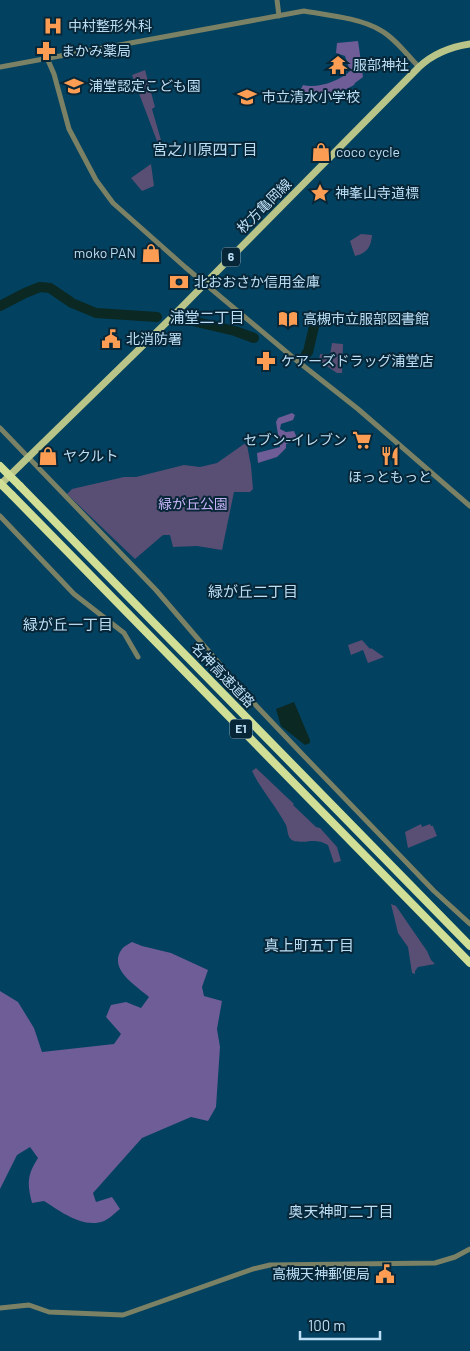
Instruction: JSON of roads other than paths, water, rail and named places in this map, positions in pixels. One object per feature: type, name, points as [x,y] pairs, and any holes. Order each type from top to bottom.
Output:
[{"type":"highway","name":"名神高速道路","points":[[0,466],[470,946]]},
{"type":"highway","name":"名神高速道路","points":[[0,484],[12,494],[470,963]]},
{"type":"main road","name":"枚方亀岡線","points":[[0,484],[205,283],[419,67],[428,59],[441,52],[457,46],[470,44]]},
{"type":"street","points":[[277,0],[279,16]]},
{"type":"street","points":[[0,67],[304,11],[381,30],[419,67]]},
{"type":"street","points":[[46,58],[54,74],[69,129],[96,180],[113,203],[296,360],[358,408],[470,506]]},
{"type":"street","points":[[0,428],[156,590],[265,716],[434,891],[470,924]]},
{"type":"street","points":[[0,516],[74,594],[124,633],[138,657]]},
{"type":"street","points":[[0,1308],[28,1305],[49,1312],[123,1315],[254,1268],[278,1265],[436,1263],[455,1257],[470,1249]]},
{"type":"waterway","points":[[0,306],[40,287],[50,288],[72,303],[96,313],[157,317]]},
{"type":"waterway","points":[[306,354],[315,322],[327,316]]},
{"type":"waterway","points":[[184,319],[235,331],[254,338]]},
{"type":"place","name":"中村整形外科","points":[[53,26]]},
{"type":"place","name":"まかみ薬局","points":[[46,51]]},
{"type":"place","name":"服部神社","points":[[338,65]]},
{"type":"place","name":"浦堂認定こども園","points":[[74,86]]},
{"type":"place","name":"市立清水小学校","points":[[247,97]]},
{"type":"place","name":"coco cycle","points":[[321,152]]},
{"type":"place","name":"神峯山寺道標","points":[[320,193]]},
{"type":"place","name":"moko PAN","points":[[151,253]]},
{"type":"place","name":"北おおさか信用金庫","points":[[179,282]]},
{"type":"place","name":"高槻市立服部図書館","points":[[288,319]]},
{"type":"place","name":"北消防署","points":[[111,339]]},
{"type":"place","name":"ケアーズドラッグ浦堂店","points":[[266,361]]},
{"type":"place","name":"セブン-イレブン","points":[[362,440]]},
{"type":"place","name":"ヤクルト","points":[[48,456]]},
{"type":"place","name":"ほっともっと","points":[[390,456]]},
{"type":"place","name":"高槻天神郵便局","points":[[385,1274]]},
{"type":"district","name":"宮之川原四丁目","points":[[205,150]]},
{"type":"district","name":"浦堂二丁目","points":[[207,318]]},
{"type":"district","name":"緑が丘二丁目","points":[[253,592]]},
{"type":"district","name":"緑が丘一丁目","points":[[68,625]]},
{"type":"district","name":"真上町五丁目","points":[[309,946]]},
{"type":"district","name":"奥天神町二丁目","points":[[341,1212]]},
{"type":"park label","name":"緑が丘公園","points":[[193,504]]}]
